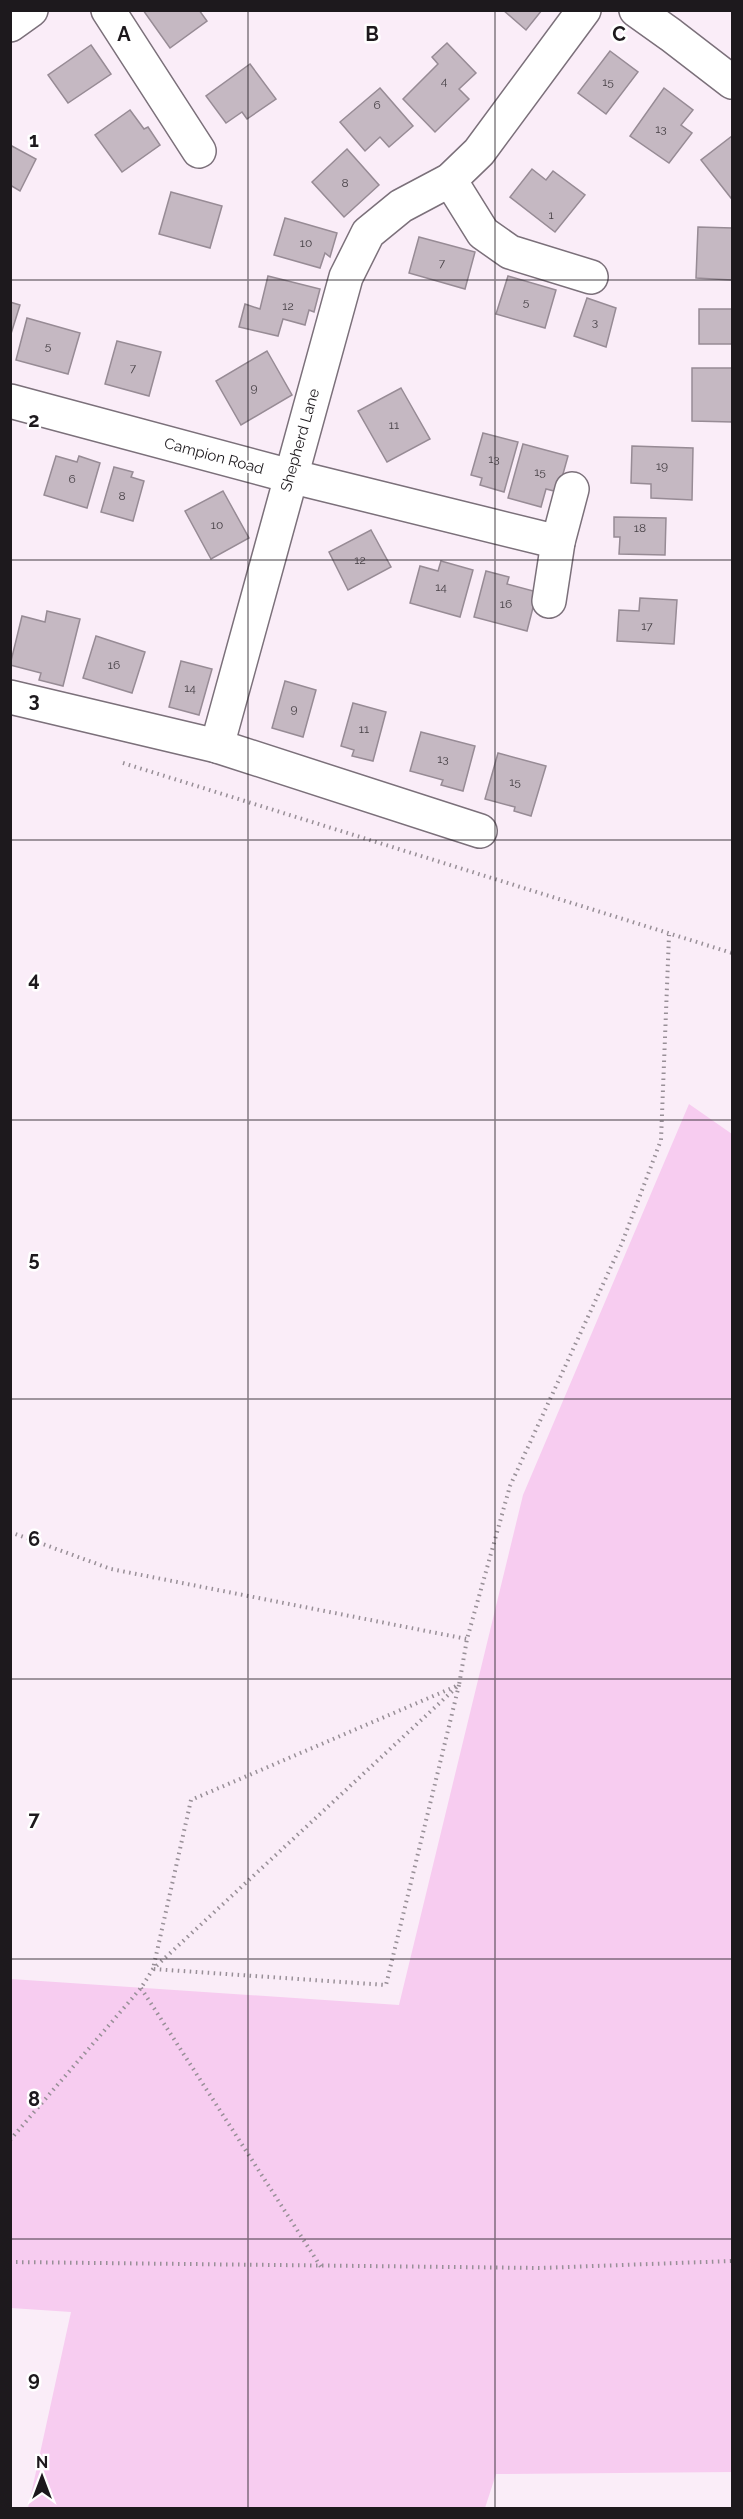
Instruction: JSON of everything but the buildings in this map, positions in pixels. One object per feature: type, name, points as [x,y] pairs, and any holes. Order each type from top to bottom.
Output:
[{"type":"street","points":[[10,25],[31,10]]},
{"type":"street","points":[[108,10],[200,151]]},
{"type":"street","name":"Shepherd Lane","points":[[217,746],[346,277],[368,233],[401,206],[450,180],[479,152],[584,10]]},
{"type":"street","points":[[636,10],[732,82]]},
{"type":"street","points":[[450,180],[483,233],[510,252],[591,277]]},
{"type":"street","name":"Campion Road","points":[[10,401],[290,476],[558,542]]},
{"type":"street","points":[[549,601],[558,542],[572,489]]},
{"type":"street","points":[[10,697],[217,746],[480,831]]},
{"type":"path","points":[[118,761],[732,954]]},
{"type":"path","points":[[153,1969],[386,1985],[459,1685],[467,1639],[510,1486],[622,1243],[661,1140],[669,935]]},
{"type":"path","points":[[10,1532],[111,1569],[467,1639]]},
{"type":"path","points":[[10,2140],[141,1988],[153,1969],[459,1685]]},
{"type":"path","points":[[153,1969],[191,1800],[459,1685]]},
{"type":"path","points":[[141,1988],[322,2267]]},
{"type":"path","points":[[10,2262],[540,2268],[732,2261]]},
{"type":"shaded area","points":[[689,1104],[732,1134],[732,2472],[496,2474],[485,2508],[28,2508],[71,2312],[11,2308],[11,1979],[399,2005],[523,1495]]}]
